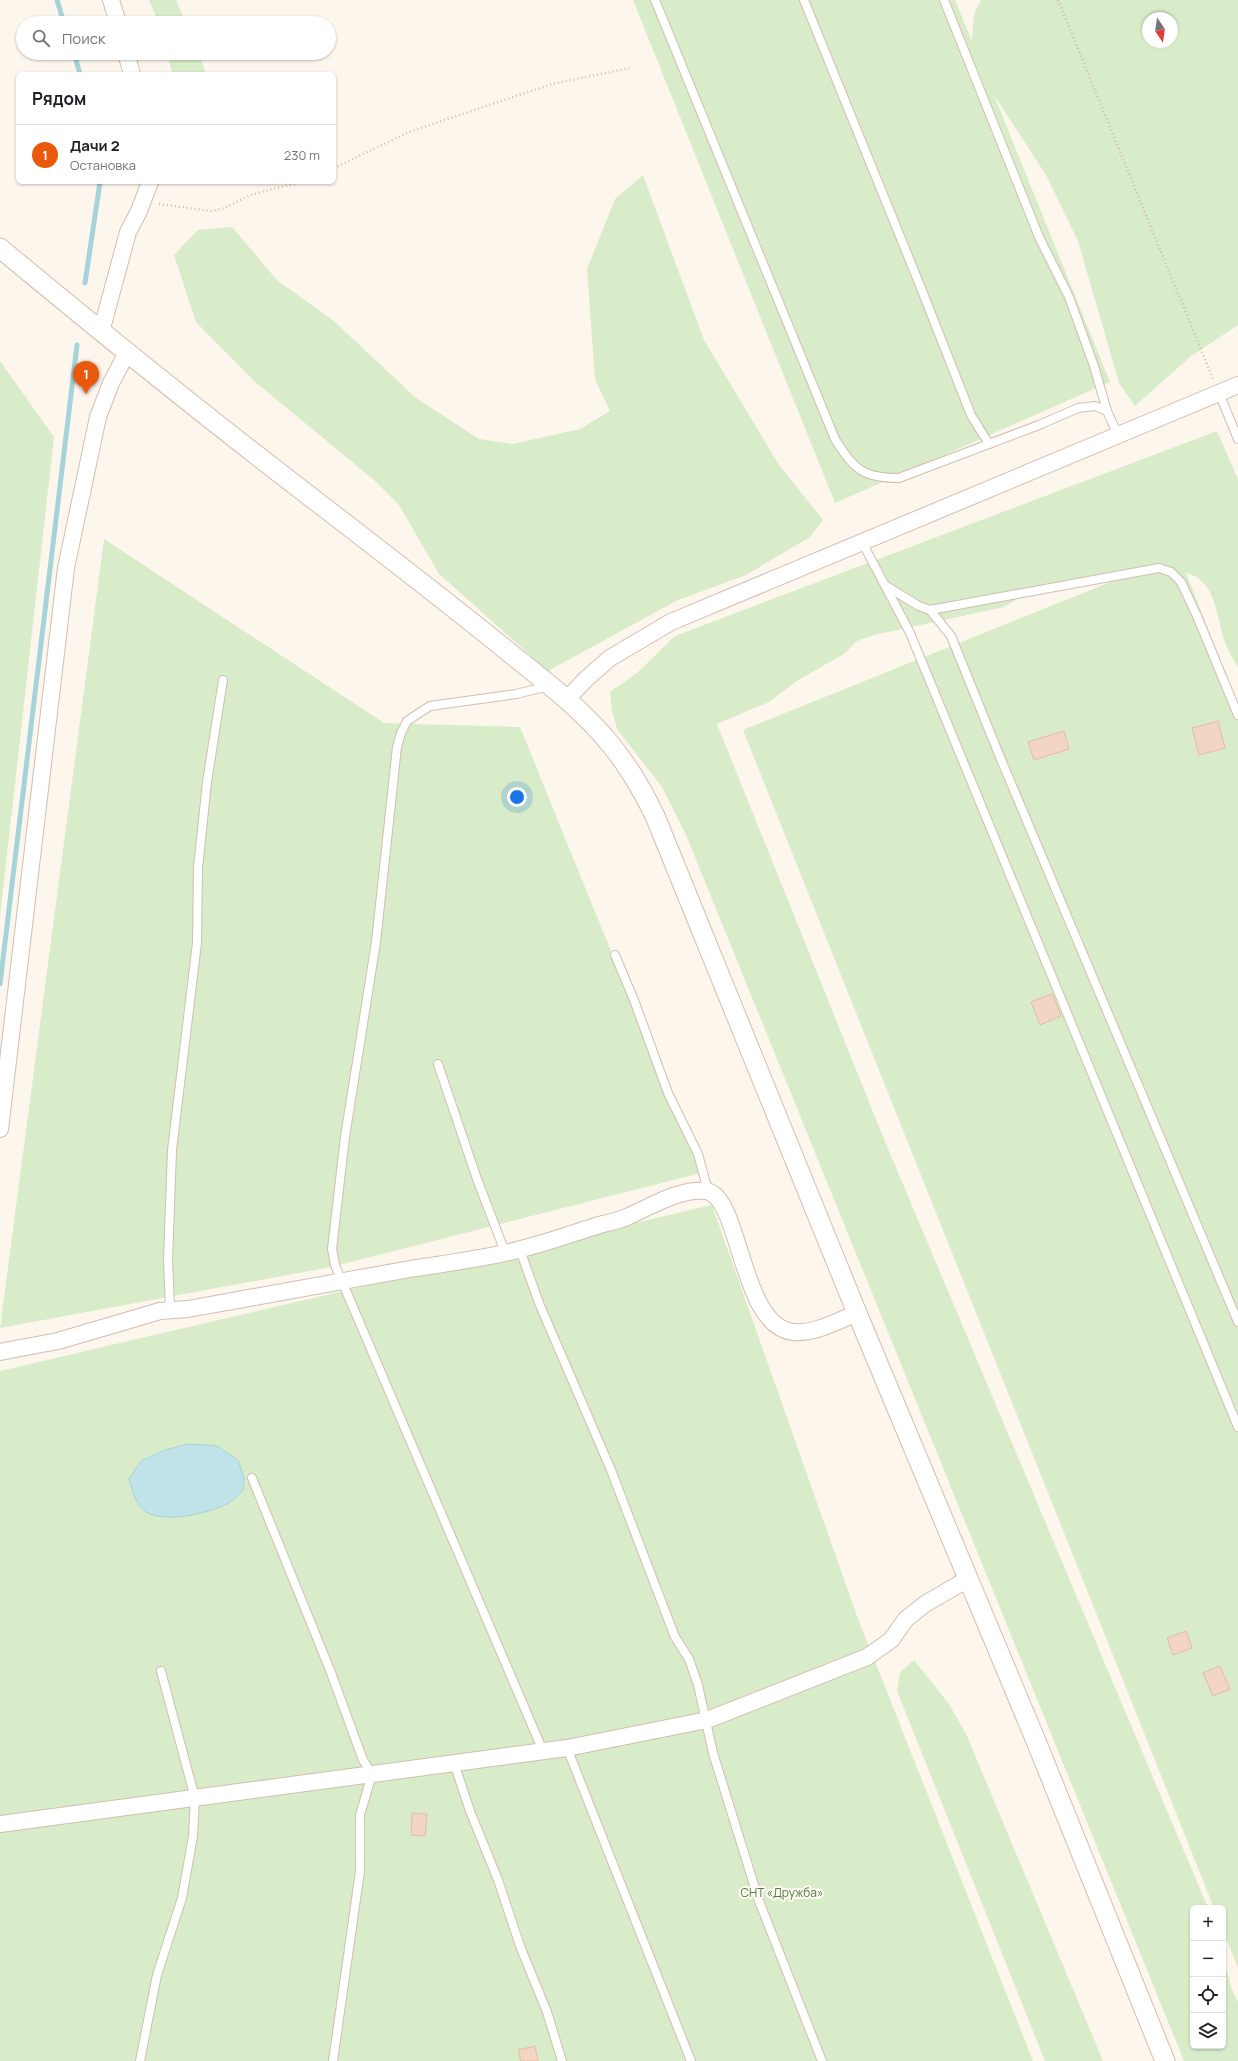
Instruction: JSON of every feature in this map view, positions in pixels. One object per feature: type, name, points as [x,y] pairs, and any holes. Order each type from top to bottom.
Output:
[{"type":"street","points":[[111,0],[116,16]]},
{"type":"street","points":[[128,60],[131,72]]},
{"type":"street","points":[[101,332],[128,232],[139,211],[149,184]]},
{"type":"street","points":[[0,248],[127,353],[480,628],[551,686],[610,743],[642,790],[655,816],[857,1314],[968,1579],[1165,2061]]},
{"type":"street","points":[[0,1129],[66,568],[98,417],[111,383],[127,353]]},
{"type":"street","points":[[566,700],[586,678],[610,658],[671,622],[1238,385]]},
{"type":"street","points":[[0,1352],[58,1341],[160,1311],[188,1309],[512,1251],[627,1217],[674,1196],[693,1191],[708,1191],[717,1194],[724,1206],[746,1276],[758,1300],[770,1318],[782,1329],[794,1332],[810,1330],[826,1326],[857,1314]]},
{"type":"street","points":[[0,1824],[567,1748],[707,1720],[867,1657],[891,1640],[906,1618],[925,1604],[968,1579]]},
{"type":"lane","points":[[656,0],[835,438],[845,456],[858,469],[878,478],[899,478],[1039,425],[1078,408],[1095,406],[1107,411]]},
{"type":"lane","points":[[804,0],[922,288],[971,415],[989,444]]},
{"type":"lane","points":[[944,0],[1040,237],[1068,297],[1094,366],[1107,411],[1118,435]]},
{"type":"lane","points":[[1219,393],[1238,440]]},
{"type":"lane","points":[[862,542],[910,633],[1238,1427]]},
{"type":"lane","points":[[886,586],[919,606],[930,610],[1159,568],[1171,572],[1181,582],[1197,616],[1238,715]]},
{"type":"lane","points":[[930,610],[951,636],[1012,786],[1238,1322]]},
{"type":"lane","points":[[170,1310],[168,1260],[172,1150],[197,942],[198,868],[207,782],[223,680]]},
{"type":"lane","points":[[543,1751],[335,1265],[332,1249],[345,1137],[376,942],[397,747],[400,733],[407,721],[430,706],[516,694],[551,686]]},
{"type":"lane","points":[[615,955],[634,1000],[668,1092],[698,1154],[708,1191]]},
{"type":"lane","points":[[438,1064],[477,1179],[539,1303],[611,1470],[675,1637],[689,1659],[698,1685],[714,1753],[759,1901],[822,2061]]},
{"type":"lane","points":[[252,1478],[330,1670],[364,1760],[372,1774],[360,1814],[360,1871],[333,2061]]},
{"type":"lane","points":[[140,2061],[157,1975],[182,1898],[193,1836],[195,1798],[161,1670]]},
{"type":"lane","points":[[567,1748],[691,2061]]},
{"type":"lane","points":[[454,1763],[470,1812],[498,1880],[520,1946],[547,2012],[562,2061]]},
{"type":"path","points":[[1058,0],[1219,393]]},
{"type":"path","points":[[336,167],[409,132],[552,84],[630,68]]},
{"type":"path","points":[[139,211],[151,205],[162,204],[211,211],[225,208],[250,195],[293,184]]},
{"type":"green space","points":[[149,0],[176,0],[183,16],[156,16]]},
{"type":"green space","points":[[633,0],[955,0],[972,41],[974,14],[981,0],[1238,0],[1238,325],[1190,357],[1135,406],[1119,383],[1078,241],[1046,175],[994,95],[1110,382],[835,503]]},
{"type":"green space","points":[[169,60],[201,60],[205,72],[172,72]]},
{"type":"green space","points":[[643,175],[704,340],[779,465],[823,520],[810,537],[746,575],[676,601],[548,671],[439,574],[399,505],[374,480],[254,381],[196,322],[174,255],[198,230],[232,227],[277,280],[335,322],[416,398],[479,439],[513,444],[580,429],[610,411],[595,379],[587,269],[615,199]]},
{"type":"green space","points":[[0,361],[54,437],[0,917]]},
{"type":"green space","points":[[1217,431],[1238,479],[1238,667],[1226,645],[1210,593],[1204,584],[1196,577],[1186,573],[1238,704],[1238,1968],[1226,1938],[1226,1905],[1213,1905],[743,730],[1143,569],[1052,583],[1035,588],[1004,607],[874,635],[857,641],[844,654],[798,680],[769,702],[717,724],[886,1144],[1207,1905],[1190,1905],[1190,2049],[1226,2049],[1226,1968],[1232,1990],[1238,2002],[1238,2061],[1184,2061],[686,835],[662,787],[617,729],[612,711],[610,692],[638,672],[675,636]]},
{"type":"green space","points":[[104,539],[384,723],[520,727],[701,1173],[331,1267],[0,1328]]},
{"type":"green space","name":"СНТ «Дружба»","points":[[712,1205],[857,1616],[1033,2061],[0,2061],[0,1371]]},
{"type":"green space","points":[[914,1660],[949,1704],[967,1736],[1103,2061],[1045,2061],[897,1691],[900,1672]]},
{"type":"water","points":[[188,1444],[217,1446],[238,1460],[244,1478],[243,1490],[235,1499],[221,1507],[189,1516],[167,1517],[148,1513],[140,1507],[133,1493],[129,1479],[141,1461],[165,1450]]},
{"type":"building","points":[[1218,721],[1225,748],[1199,755],[1192,728]]},
{"type":"building","points":[[1064,731],[1069,749],[1034,760],[1028,742]]},
{"type":"building","points":[[1052,994],[1061,1016],[1040,1025],[1031,1002]]},
{"type":"building","points":[[1186,1631],[1192,1648],[1173,1655],[1167,1638]]},
{"type":"building","points":[[1220,1666],[1230,1689],[1213,1696],[1203,1673]]},
{"type":"building","points":[[412,1813],[427,1814],[425,1836],[411,1835]]},
{"type":"building","points":[[535,2046],[538,2061],[521,2061],[518,2050]]},
{"type":"waterway","points":[[57,0],[62,16]]},
{"type":"waterway","points":[[76,60],[79,72]]},
{"type":"waterway","points":[[85,283],[100,184]]},
{"type":"waterway","points":[[0,984],[77,345]]},
{"type":"place","name":"Дачи 2","points":[[86,394]]}]
